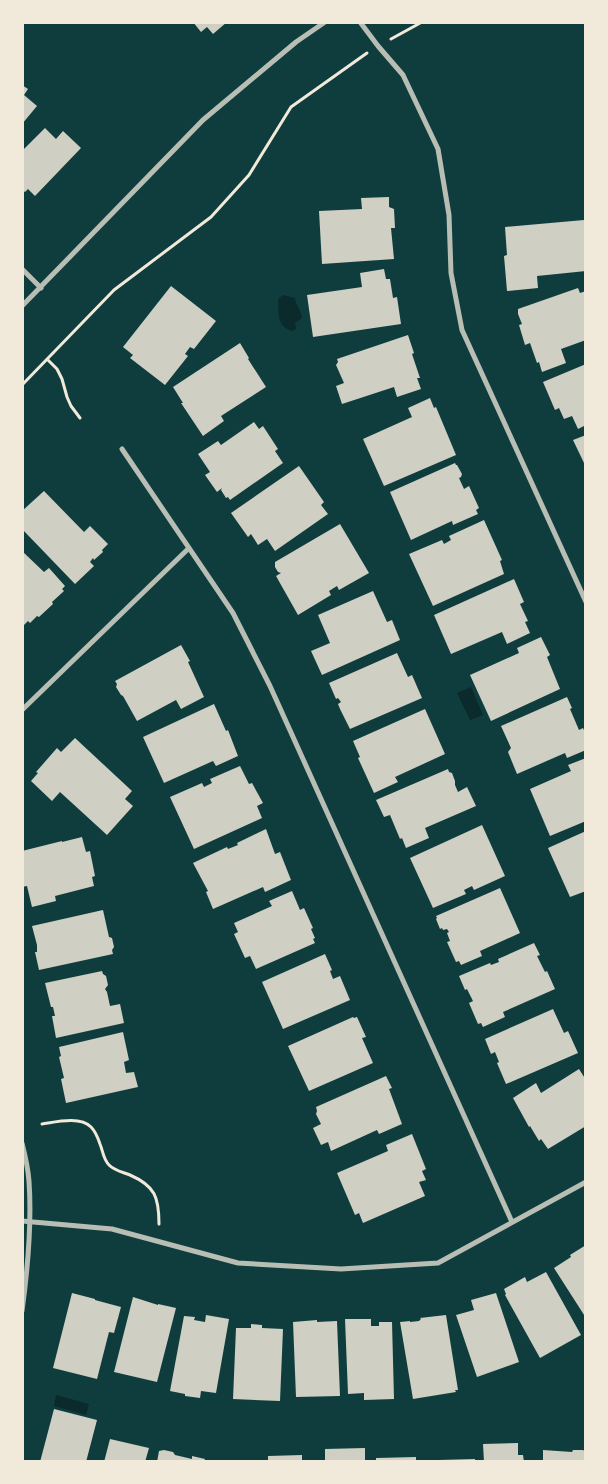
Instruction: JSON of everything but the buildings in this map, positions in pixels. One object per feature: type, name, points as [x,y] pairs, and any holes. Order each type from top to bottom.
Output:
[{"type":"street","points":[[22,306],[203,120],[296,42],[325,22]]},
{"type":"street","points":[[360,22],[403,75],[438,149],[449,215],[451,273],[462,330],[586,602]]},
{"type":"street","points":[[22,269],[41,288]]},
{"type":"street","points":[[122,449],[234,613],[270,686],[512,1222]]},
{"type":"street","points":[[22,710],[189,548]]},
{"type":"street","points":[[22,1143],[29,1178],[31,1221],[22,1311]]},
{"type":"street","points":[[22,1221],[112,1230],[238,1263],[340,1270],[438,1263],[586,1182]]},
{"type":"path","points":[[401,33],[422,22]]},
{"type":"path","points":[[22,385],[114,290],[211,217],[249,175],[290,107],[362,57]]},
{"type":"path","points":[[47,359],[57,369],[62,379],[66,397],[80,418]]},
{"type":"path","points":[[42,1124],[67,1121],[90,1126],[96,1134],[104,1158],[110,1166],[145,1183],[152,1189],[157,1199],[159,1224]]},
{"type":"water","points":[[283,295],[295,298],[302,318],[295,323],[296,329],[292,331],[283,326],[279,318],[278,299]]},
{"type":"water","points":[[471,687],[483,715],[470,720],[457,693]]},
{"type":"water","points":[[56,1395],[89,1404],[86,1415],[54,1406]]}]
